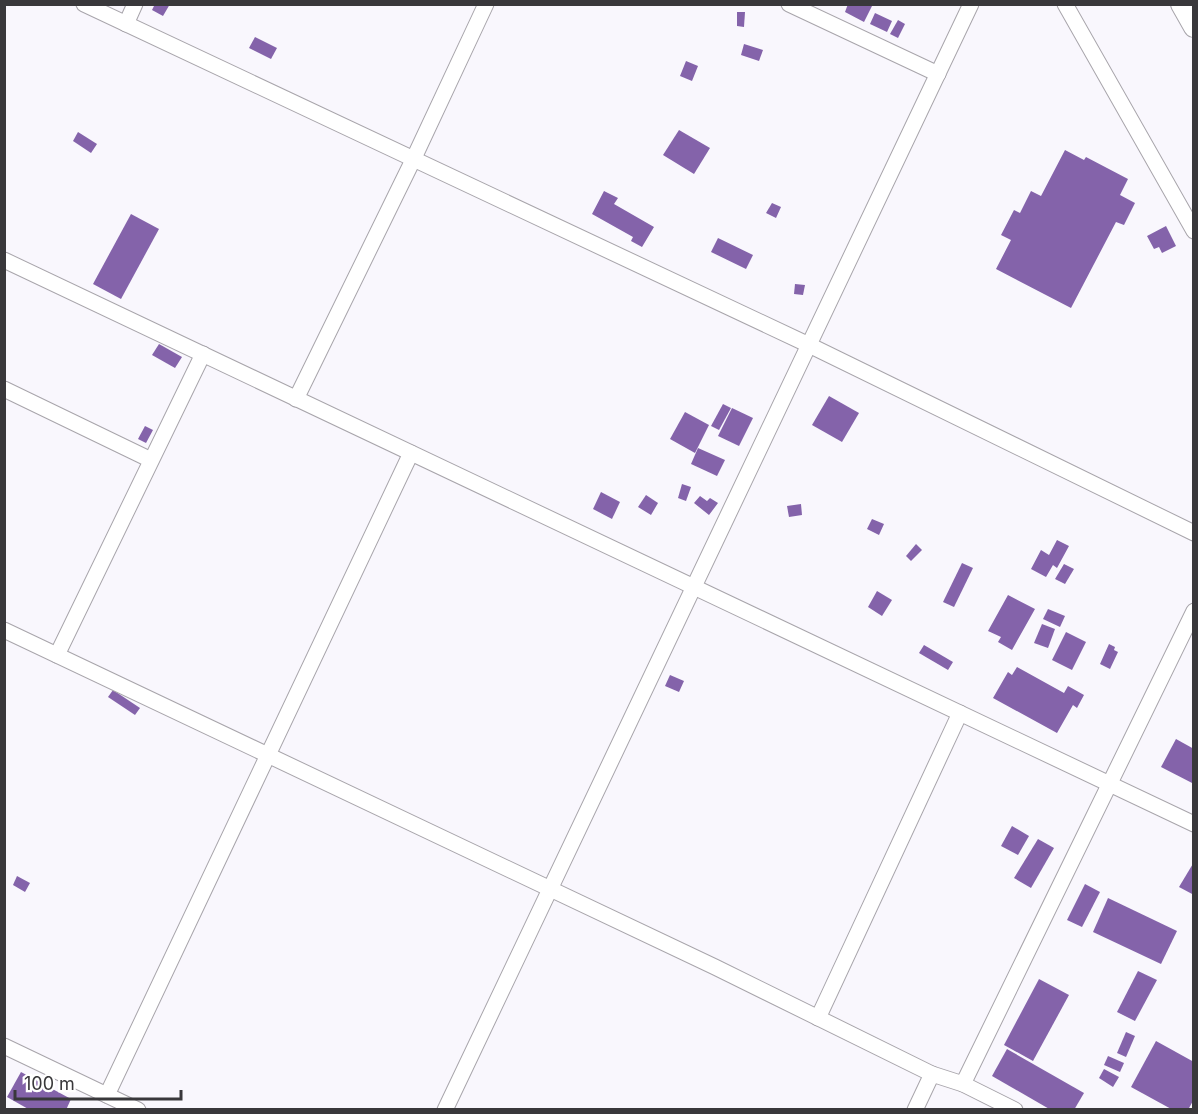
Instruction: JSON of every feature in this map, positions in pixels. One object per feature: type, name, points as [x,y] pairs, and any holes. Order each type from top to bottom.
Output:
[{"type":"main road","points":[[1181,4],[1194,27]]},
{"type":"lane","points":[[84,4],[809,345],[1194,533]]},
{"type":"lane","points":[[126,24],[135,4]]},
{"type":"lane","points":[[296,399],[413,160],[486,4]]},
{"type":"lane","points":[[789,4],[938,74]]},
{"type":"lane","points":[[445,1110],[971,4]]},
{"type":"lane","points":[[1065,4],[1194,231]]},
{"type":"lane","points":[[4,260],[1194,824]]},
{"type":"lane","points":[[57,655],[203,354]]},
{"type":"lane","points":[[4,389],[152,460]]},
{"type":"lane","points":[[107,1095],[411,453]]},
{"type":"lane","points":[[963,1084],[1194,610]]},
{"type":"lane","points":[[4,630],[549,888],[932,1074],[963,1084],[1015,1110]]},
{"type":"lane","points":[[818,1018],[960,713]]},
{"type":"lane","points":[[4,1046],[138,1110]]},
{"type":"lane","points":[[915,1110],[932,1074]]},
{"type":"building","points":[[155,4],[170,4],[163,16],[152,10]]},
{"type":"building","points":[[848,4],[873,4],[864,22],[845,12]]},
{"type":"building","points":[[737,12],[745,12],[744,27],[737,26]]},
{"type":"building","points":[[875,13],[892,21],[887,32],[870,24]]},
{"type":"building","points":[[898,20],[905,24],[898,38],[890,34]]},
{"type":"building","points":[[255,37],[277,48],[271,59],[249,48]]},
{"type":"building","points":[[744,44],[763,50],[759,61],[741,55]]},
{"type":"building","points":[[686,61],[698,66],[692,81],[680,76]]},
{"type":"building","points":[[679,130],[710,148],[694,174],[663,155]]},
{"type":"building","points":[[78,132],[97,144],[91,153],[73,141]]},
{"type":"building","points":[[1065,150],[1084,160],[1086,157],[1128,179],[1120,195],[1135,203],[1124,225],[1116,222],[1071,308],[996,269],[1011,240],[1001,235],[1014,210],[1020,213],[1031,191],[1041,196]]},
{"type":"building","points":[[604,191],[618,198],[614,204],[654,227],[642,247],[631,241],[633,237],[592,214]]},
{"type":"building","points":[[772,203],[781,207],[776,218],[766,213]]},
{"type":"building","points":[[131,214],[159,229],[121,299],[93,284]]},
{"type":"building","points":[[1166,226],[1176,246],[1162,253],[1159,247],[1154,249],[1147,236]]},
{"type":"building","points":[[718,238],[753,255],[746,269],[711,252]]},
{"type":"building","points":[[795,284],[805,285],[803,295],[794,294]]},
{"type":"building","points":[[159,344],[182,357],[175,368],[152,355]]},
{"type":"building","points":[[829,396],[859,413],[842,442],[812,425]]},
{"type":"building","points":[[723,404],[731,408],[719,430],[711,426]]},
{"type":"building","points":[[732,408],[753,418],[739,446],[718,436]]},
{"type":"building","points":[[685,412],[709,425],[695,453],[670,439]]},
{"type":"building","points":[[145,426],[153,430],[146,443],[138,439]]},
{"type":"building","points":[[698,448],[725,460],[717,476],[691,464]]},
{"type":"building","points":[[682,484],[691,487],[686,501],[678,498]]},
{"type":"building","points":[[601,492],[620,502],[612,519],[593,509]]},
{"type":"building","points":[[646,495],[658,503],[651,515],[638,507]]},
{"type":"building","points":[[700,496],[707,501],[710,498],[718,503],[709,515],[694,503]]},
{"type":"building","points":[[801,504],[802,515],[789,517],[787,506]]},
{"type":"building","points":[[872,519],[884,524],[879,535],[867,529]]},
{"type":"building","points":[[1057,540],[1069,546],[1057,568],[1053,565],[1046,577],[1031,569],[1041,550],[1049,555]]},
{"type":"building","points":[[916,544],[922,550],[911,561],[906,556]]},
{"type":"building","points":[[962,563],[973,568],[954,607],[943,602]]},
{"type":"building","points":[[1064,564],[1074,569],[1065,584],[1055,579]]},
{"type":"building","points":[[877,591],[892,600],[882,616],[868,607]]},
{"type":"building","points":[[1008,595],[1035,609],[1012,650],[998,642],[1001,637],[988,631]]},
{"type":"building","points":[[1048,609],[1065,616],[1060,627],[1043,619]]},
{"type":"building","points":[[1042,624],[1055,629],[1048,648],[1034,643]]},
{"type":"building","points":[[1066,632],[1086,642],[1072,670],[1052,660]]},
{"type":"building","points":[[1109,644],[1118,652],[1110,669],[1100,664]]},
{"type":"building","points":[[924,645],[953,662],[948,670],[919,653]]},
{"type":"building","points":[[1017,667],[1064,693],[1068,686],[1084,695],[1077,708],[1073,705],[1057,733],[993,698],[1008,672],[1012,675]]},
{"type":"building","points":[[670,675],[684,681],[679,692],[665,686]]},
{"type":"building","points":[[113,690],[140,708],[135,715],[108,697]]},
{"type":"building","points":[[1176,739],[1194,749],[1194,784],[1161,767]]},
{"type":"building","points":[[1012,826],[1029,836],[1018,855],[1001,846]]},
{"type":"building","points":[[1038,839],[1054,848],[1031,888],[1014,878]]},
{"type":"building","points":[[1194,862],[1194,895],[1179,887]]},
{"type":"building","points":[[17,876],[30,883],[25,892],[13,885]]},
{"type":"building","points":[[1085,884],[1100,892],[1082,927],[1067,920]]},
{"type":"building","points":[[1108,898],[1177,931],[1161,964],[1093,932]]},
{"type":"building","points":[[1138,971],[1157,980],[1135,1021],[1117,1012]]},
{"type":"building","points":[[1039,979],[1069,995],[1033,1061],[1004,1045]]},
{"type":"building","points":[[1126,1032],[1135,1036],[1126,1057],[1117,1053]]},
{"type":"building","points":[[1156,1041],[1194,1062],[1194,1099],[1188,1110],[1173,1110],[1131,1087]]},
{"type":"building","points":[[1007,1049],[1084,1093],[1074,1110],[1051,1110],[992,1076]]},
{"type":"building","points":[[1108,1056],[1124,1063],[1120,1072],[1104,1065]]},
{"type":"building","points":[[1104,1069],[1119,1077],[1113,1087],[1099,1078]]},
{"type":"building","points":[[21,1072],[71,1099],[66,1110],[30,1110],[7,1097]]}]
